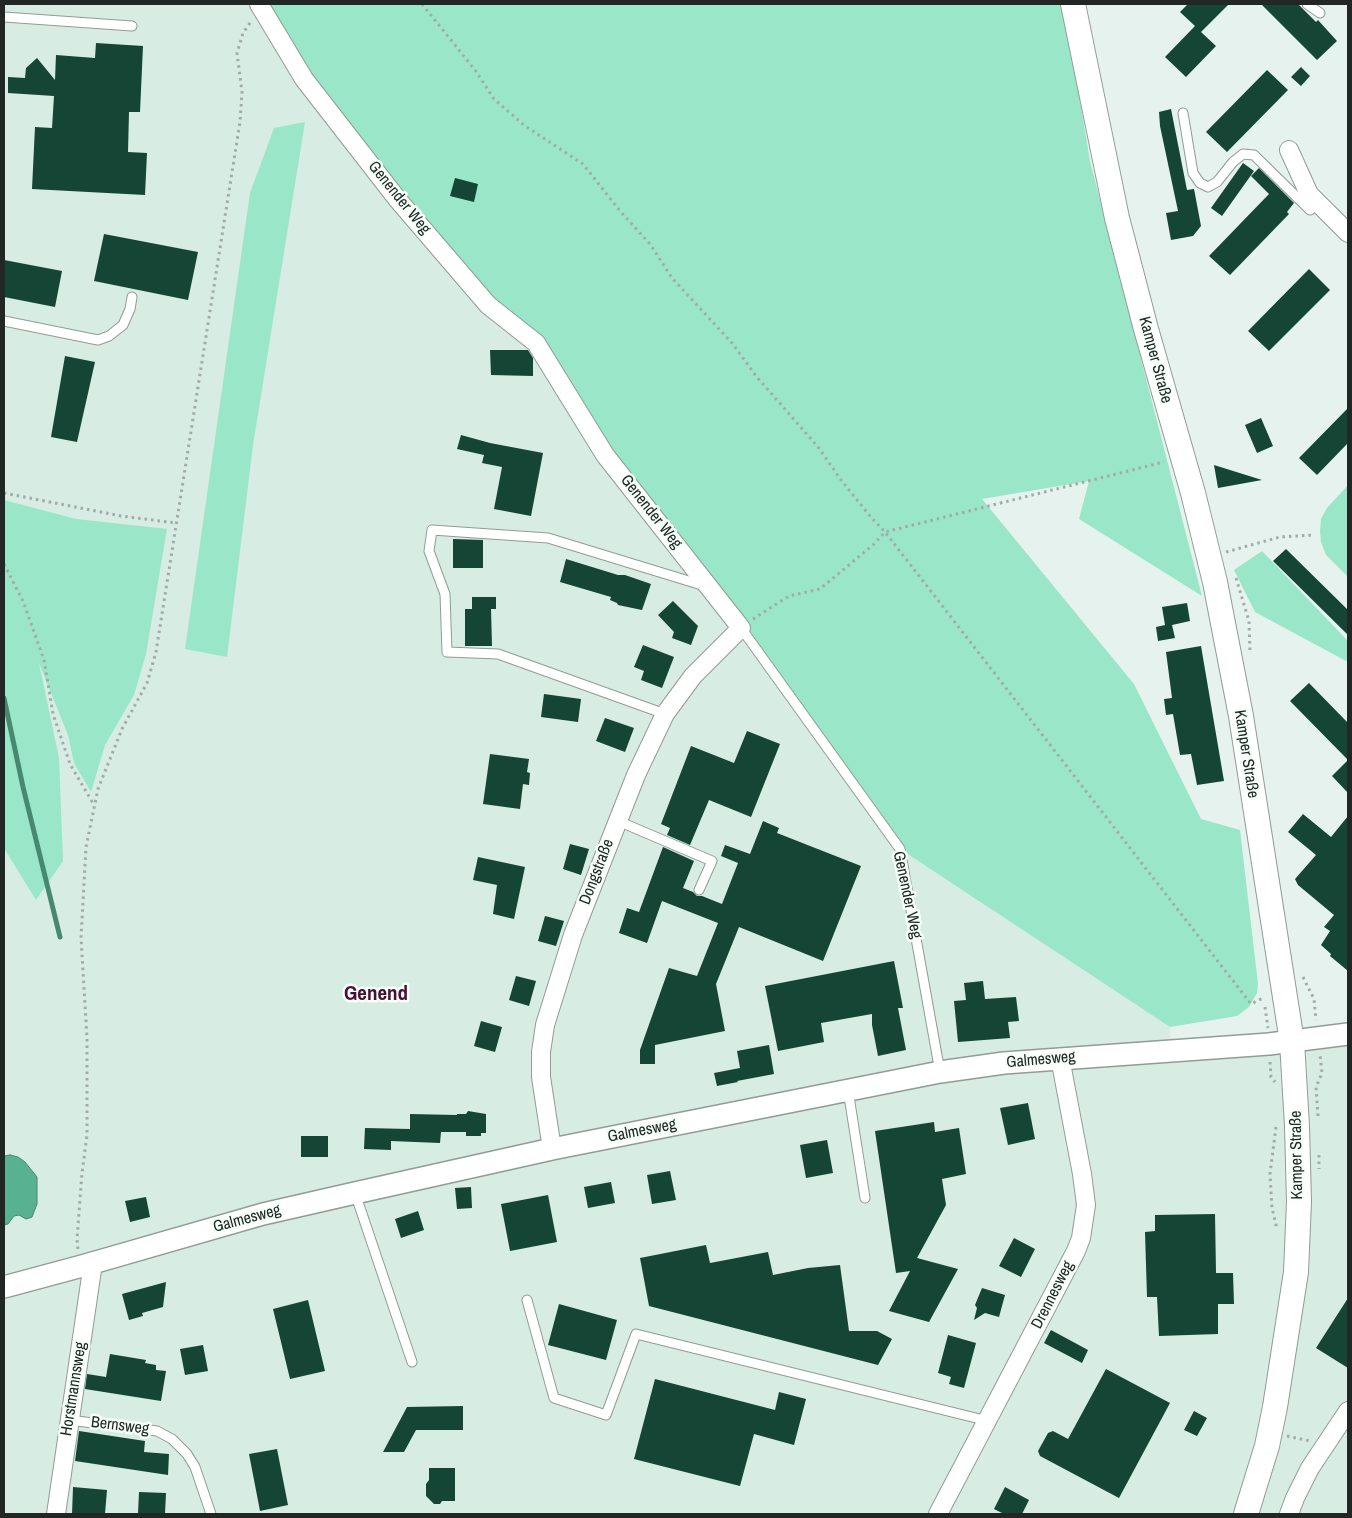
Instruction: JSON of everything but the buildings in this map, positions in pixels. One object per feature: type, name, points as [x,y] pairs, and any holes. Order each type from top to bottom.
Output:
[{"type":"main road","name":"Kamper Straße","points":[[1073,4],[1117,218],[1148,338],[1193,493],[1215,582],[1241,716],[1292,1042],[1297,1126],[1296,1272],[1275,1407],[1264,1454],[1246,1514]]},
{"type":"street","name":"Genender Weg","points":[[260,8],[304,79],[398,200],[488,305],[536,343],[605,454],[741,628]]},
{"type":"street","points":[[1289,150],[1309,194],[1348,233]]},
{"type":"street","name":"Dongstraße","points":[[552,1149],[541,1077],[541,1052],[545,1025],[573,935],[636,776],[665,714],[694,676],[741,628]]},
{"type":"street","name":"Galmesweg","points":[[4,1287],[263,1214],[552,1149],[940,1072],[1004,1063],[1292,1042],[1348,1034]]},
{"type":"street","name":"Drennesweg","points":[[938,1514],[1076,1250],[1083,1228],[1086,1205],[1082,1174],[1060,1058]]},
{"type":"street","name":"Horstmannsweg","points":[[56,1514],[87,1265]]},
{"type":"street","points":[[1289,1514],[1310,1468],[1348,1411]]},
{"type":"lane","points":[[1308,4],[1320,13]]},
{"type":"lane","points":[[4,17],[132,26]]},
{"type":"lane","points":[[1183,113],[1193,173],[1200,183],[1208,187],[1217,182],[1233,162],[1243,154],[1254,155],[1310,210],[1317,203]]},
{"type":"lane","points":[[4,321],[98,340],[110,336],[123,325],[130,309],[132,298]]},
{"type":"lane","points":[[665,714],[498,654],[447,652],[445,594],[429,551],[432,530],[548,538],[710,588]]},
{"type":"lane","name":"Genender Weg","points":[[741,628],[900,849],[940,1072]]},
{"type":"lane","points":[[618,821],[712,861],[699,890]]},
{"type":"lane","points":[[848,1090],[865,1198]]},
{"type":"lane","points":[[355,1193],[412,1362]]},
{"type":"lane","points":[[527,1300],[554,1398],[606,1415],[636,1334],[988,1421]]},
{"type":"lane","name":"Bernsweg","points":[[69,1420],[149,1430],[164,1435],[177,1443],[191,1461],[211,1514]]},
{"type":"path","points":[[422,4],[475,70],[494,99],[525,126],[583,164],[620,211],[650,244],[672,278],[732,343],[756,376],[818,446],[841,480],[870,516],[886,532],[1251,1004],[1264,998]]},
{"type":"path","points":[[87,1265],[77,1239],[87,1135],[87,1038],[81,938],[86,847],[98,789],[122,729],[148,683],[156,652],[240,122],[242,92],[237,54],[243,33],[260,8]]},
{"type":"path","points":[[741,628],[789,596],[820,589],[873,546],[886,532],[1166,462]]},
{"type":"path","points":[[4,493],[121,516],[176,523]]},
{"type":"path","points":[[1223,552],[1280,536],[1314,535]]},
{"type":"path","points":[[4,564],[23,601],[44,660],[53,714],[70,764],[95,806]]},
{"type":"path","points":[[1276,1124],[1270,1174],[1272,1208],[1278,1235]]},
{"type":"path","points":[[1285,1436],[1325,1444]]},
{"type":"shaded area","points":[[4,4],[249,4],[302,82],[536,343],[710,588],[900,849],[1170,1027],[1171,1053],[1348,1038],[1348,1514],[4,1514]]},
{"type":"shaded area","points":[[259,4],[1064,4],[1090,161],[1202,596],[1079,519],[1089,481],[982,499],[1134,684],[1201,819],[1240,830],[1258,984],[1257,993],[1249,1007],[1237,1016],[1170,1027],[900,849],[710,588],[536,343],[398,200]]},
{"type":"shaded area","points":[[305,122],[253,445],[227,657],[185,649],[250,193],[274,128]]},
{"type":"shaded area","points":[[1348,485],[1348,577],[1326,555],[1321,542],[1320,531],[1321,519],[1327,508]]},
{"type":"shaded area","points":[[4,500],[76,519],[167,529],[146,654],[134,695],[105,745],[91,792],[74,763],[68,735],[39,663],[59,758],[63,861],[36,900],[4,848]]},
{"type":"shaded area","points":[[1262,551],[1348,641],[1348,659],[1346,661],[1255,612],[1234,570]]},
{"type":"shaded area","points":[[4,1156],[18,1157],[25,1162],[37,1177],[37,1204],[32,1217],[26,1219],[19,1215],[14,1216],[8,1224],[4,1225]]},
{"type":"waterway","points":[[4,698],[23,787],[60,937]]},
{"type":"district","name":"Genend","points":[[376,994]]}]
